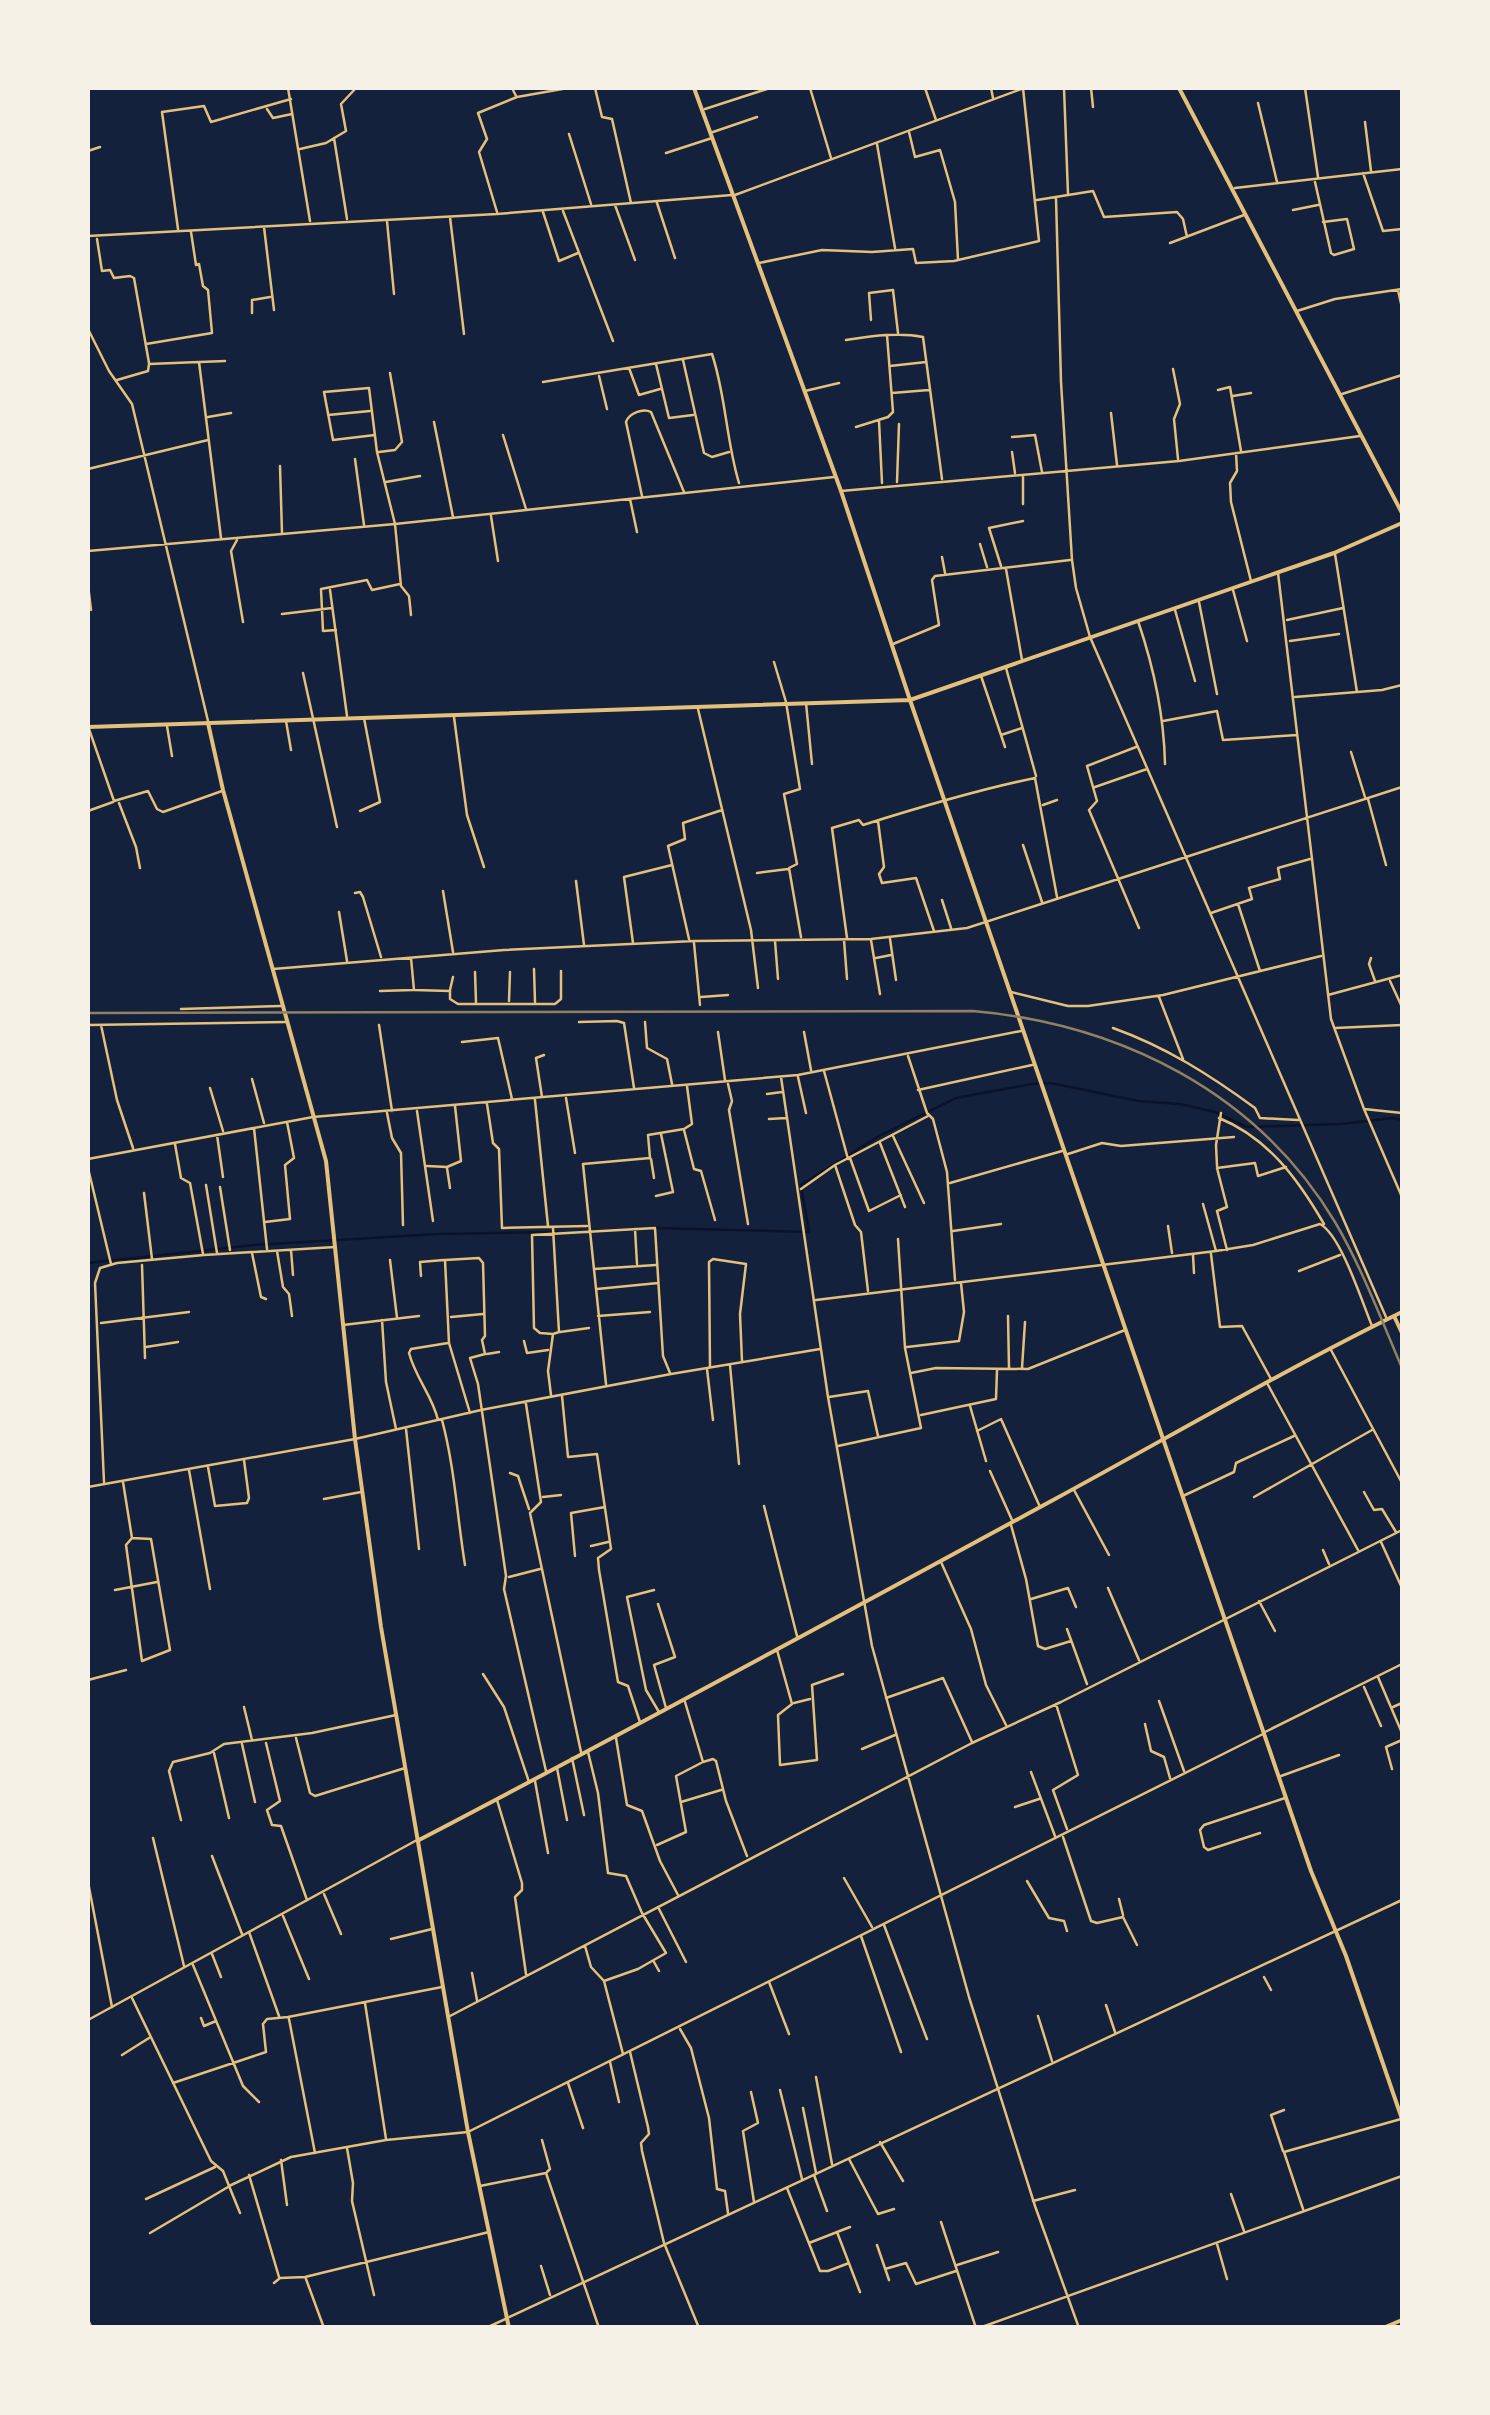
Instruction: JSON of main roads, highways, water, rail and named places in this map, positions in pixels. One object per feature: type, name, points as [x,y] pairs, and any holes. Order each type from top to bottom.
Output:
[{"type":"main road","points":[[694,88],[841,490],[1042,1090],[1311,1870],[1402,2119]]},
{"type":"main road","points":[[1179,88],[1402,514]]},
{"type":"main road","points":[[88,727],[910,700],[1334,553],[1402,523]]},
{"type":"main road","points":[[208,723],[326,1161],[362,1492],[468,2132],[509,2328]]},
{"type":"main road","points":[[419,1840],[685,1700],[1268,1380],[1402,1312]]},
{"type":"main road","points":[[1394,1316],[1402,1333]]},
{"type":"main road","points":[[1383,2328],[1402,2320]]},
{"type":"waterway","points":[[656,1228],[809,1232],[801,1185],[879,1136],[956,1098],[1032,1084],[1051,1083],[1138,1101],[1180,1104],[1215,1112],[1247,1127],[1402,1120]]},
{"type":"waterway","points":[[88,1263],[254,1245],[438,1234],[558,1232]]},
{"type":"railway","points":[[88,1013],[973,1011],[1028,1018],[1081,1031],[1132,1049],[1180,1073],[1225,1102],[1266,1136],[1303,1176],[1335,1222],[1363,1275],[1402,1368]]}]
